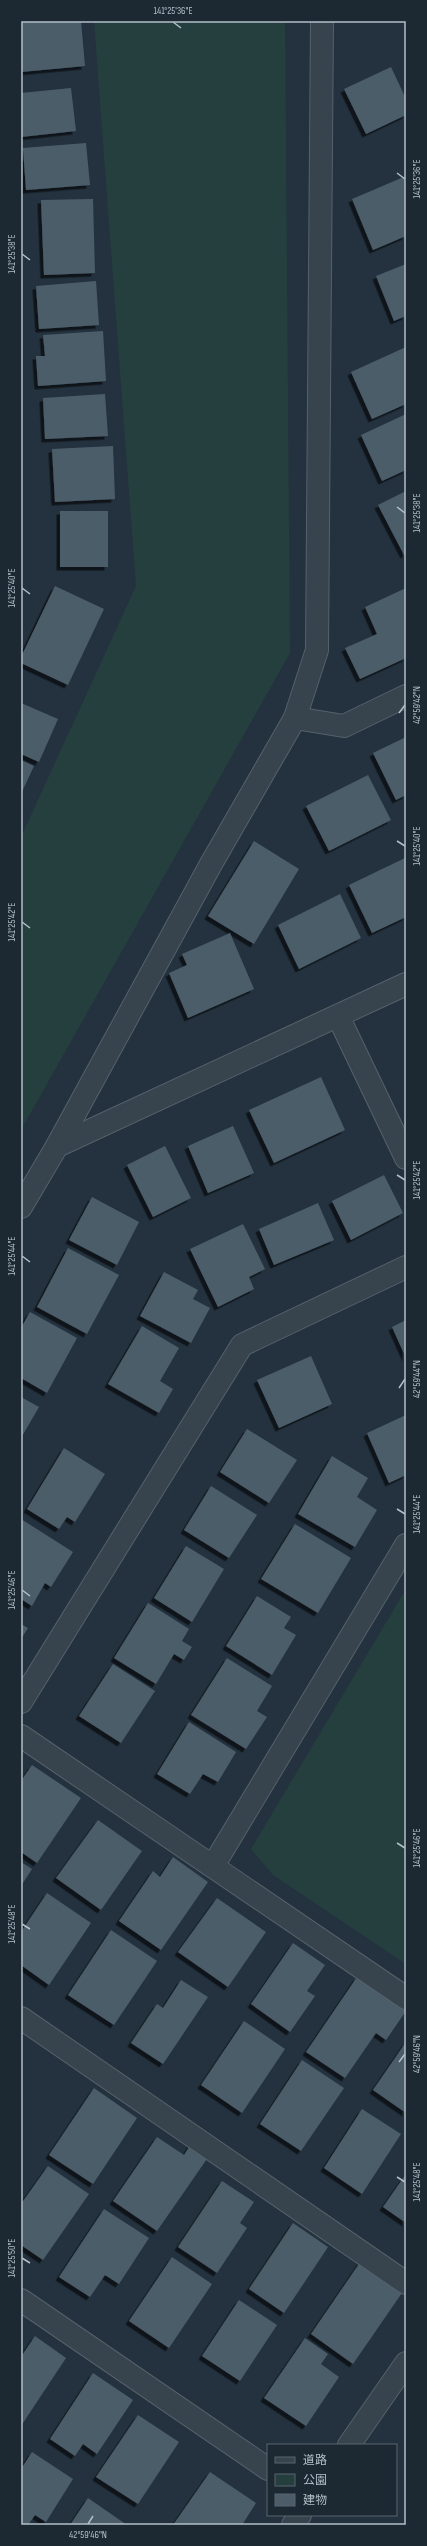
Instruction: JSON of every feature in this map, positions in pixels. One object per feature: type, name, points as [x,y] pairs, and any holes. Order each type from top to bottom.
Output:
[{"type":"street","points":[[21,1207],[58,1146],[210,864],[295,718],[317,650],[322,21]]},
{"type":"street","points":[[295,718],[344,726],[406,696]]},
{"type":"street","points":[[58,1146],[406,984]]},
{"type":"street","points":[[338,1016],[406,1158]]},
{"type":"street","points":[[21,1702],[242,1345],[406,1267]]},
{"type":"street","points":[[213,1866],[406,1545]]},
{"type":"street","points":[[21,1736],[406,1998]]},
{"type":"street","points":[[21,2018],[406,2283]]},
{"type":"street","points":[[21,2300],[267,2468]]},
{"type":"street","points":[[350,2444],[406,2363]]},
{"type":"street","points":[[293,2525],[299,2516]]},
{"type":"green space","points":[[94,21],[285,21],[290,653],[21,1130],[21,837],[136,586]]},
{"type":"green space","points":[[406,1589],[406,1964],[273,1875],[251,1849]]},
{"type":"building","points":[[21,21],[81,21],[85,66],[21,72]]},
{"type":"building","points":[[391,67],[406,99],[406,115],[366,134],[344,89]]},
{"type":"building","points":[[71,88],[76,131],[21,137],[21,93]]},
{"type":"building","points":[[86,143],[90,185],[26,190],[23,148]]},
{"type":"building","points":[[406,176],[406,236],[373,250],[352,199]]},
{"type":"building","points":[[93,199],[95,273],[44,275],[41,200]]},
{"type":"building","points":[[406,264],[406,316],[394,321],[376,276]]},
{"type":"building","points":[[96,281],[99,325],[39,329],[36,286]]},
{"type":"building","points":[[103,331],[106,381],[38,386],[36,356],[45,356],[43,335]]},
{"type":"building","points":[[406,347],[406,404],[372,419],[351,372]]},
{"type":"building","points":[[105,394],[108,436],[45,439],[43,398]]},
{"type":"building","points":[[406,414],[406,470],[382,481],[361,435]]},
{"type":"building","points":[[113,446],[115,499],[55,502],[52,449]]},
{"type":"building","points":[[406,491],[406,554],[404,555],[378,505]]},
{"type":"building","points":[[60,511],[108,511],[108,567],[60,567]]},
{"type":"building","points":[[55,586],[104,609],[68,685],[21,663],[21,657]]},
{"type":"building","points":[[406,588],[406,658],[360,679],[345,648],[377,634],[365,607]]},
{"type":"building","points":[[21,703],[58,719],[39,762],[21,754]]},
{"type":"building","points":[[406,737],[406,795],[396,800],[373,753]]},
{"type":"building","points":[[21,760],[34,766],[21,794]]},
{"type":"building","points":[[368,775],[391,820],[329,851],[306,806]]},
{"type":"building","points":[[254,841],[299,869],[254,944],[208,916]]},
{"type":"building","points":[[405,858],[406,917],[372,933],[349,885]]},
{"type":"building","points":[[340,894],[361,938],[299,969],[278,925]]},
{"type":"building","points":[[230,933],[254,989],[188,1018],[169,973],[187,965],[182,954]]},
{"type":"building","points":[[321,1077],[345,1130],[274,1163],[249,1110]]},
{"type":"building","points":[[233,1126],[254,1173],[208,1193],[188,1146]]},
{"type":"building","points":[[165,1146],[191,1198],[153,1217],[127,1165]]},
{"type":"building","points":[[384,1175],[403,1213],[351,1240],[332,1201]]},
{"type":"building","points":[[92,1197],[139,1222],[117,1265],[69,1240]]},
{"type":"building","points":[[318,1203],[334,1240],[274,1265],[259,1229]]},
{"type":"building","points":[[243,1224],[265,1269],[249,1277],[254,1289],[218,1307],[190,1249]]},
{"type":"building","points":[[68,1248],[119,1275],[87,1334],[37,1307]]},
{"type":"building","points":[[164,1272],[198,1290],[193,1299],[210,1308],[191,1343],[140,1316]]},
{"type":"building","points":[[30,1312],[77,1338],[47,1393],[21,1378],[21,1328]]},
{"type":"building","points":[[406,1320],[406,1358],[392,1327]]},
{"type":"building","points":[[142,1326],[179,1348],[160,1381],[173,1389],[159,1413],[108,1384]]},
{"type":"building","points":[[311,1356],[332,1404],[279,1428],[257,1380]]},
{"type":"building","points":[[21,1397],[39,1407],[21,1438]]},
{"type":"building","points":[[406,1415],[406,1475],[389,1483],[367,1433]]},
{"type":"building","points":[[247,1429],[297,1460],[269,1503],[220,1472]]},
{"type":"building","points":[[64,1448],[105,1474],[75,1522],[67,1517],[59,1529],[27,1509]]},
{"type":"building","points":[[332,1456],[368,1478],[357,1497],[377,1510],[355,1547],[298,1514]]},
{"type":"building","points":[[211,1486],[257,1515],[229,1558],[184,1530]]},
{"type":"building","points":[[21,1519],[73,1552],[51,1587],[45,1583],[32,1606],[21,1599]]},
{"type":"building","points":[[295,1524],[351,1558],[318,1613],[261,1579]]},
{"type":"building","points":[[186,1546],[224,1569],[192,1622],[154,1598]]},
{"type":"building","points":[[257,1596],[291,1617],[284,1628],[296,1635],[272,1675],[226,1646]]},
{"type":"building","points":[[148,1603],[189,1629],[182,1641],[192,1647],[184,1660],[174,1654],[156,1684],[114,1658]]},
{"type":"building","points":[[21,1624],[28,1628],[21,1639]]},
{"type":"building","points":[[227,1658],[272,1686],[257,1711],[267,1717],[246,1749],[191,1715]]},
{"type":"building","points":[[113,1664],[155,1691],[121,1743],[79,1716]]},
{"type":"building","points":[[189,1722],[236,1752],[218,1782],[203,1774],[190,1794],[157,1774]]},
{"type":"building","points":[[32,1765],[81,1798],[37,1863],[21,1852],[21,1781]]},
{"type":"building","points":[[98,1820],[142,1851],[101,1910],[56,1878]]},
{"type":"building","points":[[173,1857],[208,1882],[161,1950],[119,1921],[153,1871],[160,1877]]},
{"type":"building","points":[[21,1862],[32,1869],[21,1886]]},
{"type":"building","points":[[47,1893],[91,1923],[49,1985],[21,1965],[21,1932]]},
{"type":"building","points":[[217,1898],[266,1932],[228,1987],[178,1952]]},
{"type":"building","points":[[111,1930],[157,1961],[114,2025],[68,1995]]},
{"type":"building","points":[[293,1943],[325,1965],[307,1991],[315,1996],[290,2032],[251,2004]]},
{"type":"building","points":[[357,1977],[406,2011],[386,2040],[376,2033],[345,2078],[306,2052]]},
{"type":"building","points":[[181,1980],[208,1997],[163,2064],[131,2043],[157,2004],[163,2008]]},
{"type":"building","points":[[244,2021],[285,2049],[242,2113],[201,2085]]},
{"type":"building","points":[[406,2042],[406,2113],[373,2090]]},
{"type":"building","points":[[302,2060],[344,2088],[301,2151],[260,2124]]},
{"type":"building","points":[[94,2088],[137,2118],[93,2184],[49,2155]]},
{"type":"building","points":[[362,2109],[401,2134],[362,2194],[324,2168]]},
{"type":"building","points":[[157,2137],[184,2155],[191,2144],[209,2156],[157,2231],[113,2201]]},
{"type":"building","points":[[48,2166],[89,2194],[43,2260],[21,2245],[21,2204]]},
{"type":"building","points":[[406,2174],[406,2223],[383,2207]]},
{"type":"building","points":[[222,2181],[254,2202],[240,2223],[247,2228],[217,2273],[178,2247]]},
{"type":"building","points":[[104,2209],[149,2238],[119,2284],[105,2275],[90,2297],[59,2277]]},
{"type":"building","points":[[293,2223],[328,2247],[284,2313],[249,2289]]},
{"type":"building","points":[[172,2257],[212,2284],[169,2348],[129,2321]]},
{"type":"building","points":[[361,2261],[404,2290],[353,2364],[311,2334]]},
{"type":"building","points":[[239,2300],[277,2325],[240,2381],[202,2356]]},
{"type":"building","points":[[35,2336],[66,2358],[21,2426],[21,2357]]},
{"type":"building","points":[[305,2338],[328,2354],[321,2364],[339,2377],[306,2426],[264,2398]]},
{"type":"building","points":[[93,2373],[133,2400],[97,2454],[83,2444],[75,2456],[50,2439]]},
{"type":"building","points":[[138,2415],[179,2442],[138,2504],[96,2477]]},
{"type":"building","points":[[32,2452],[73,2479],[46,2522],[35,2515],[28,2525],[21,2525],[21,2469]]},
{"type":"building","points":[[210,2472],[256,2503],[242,2525],[173,2525]]},
{"type":"building","points":[[88,2498],[127,2525],[70,2525]]}]
